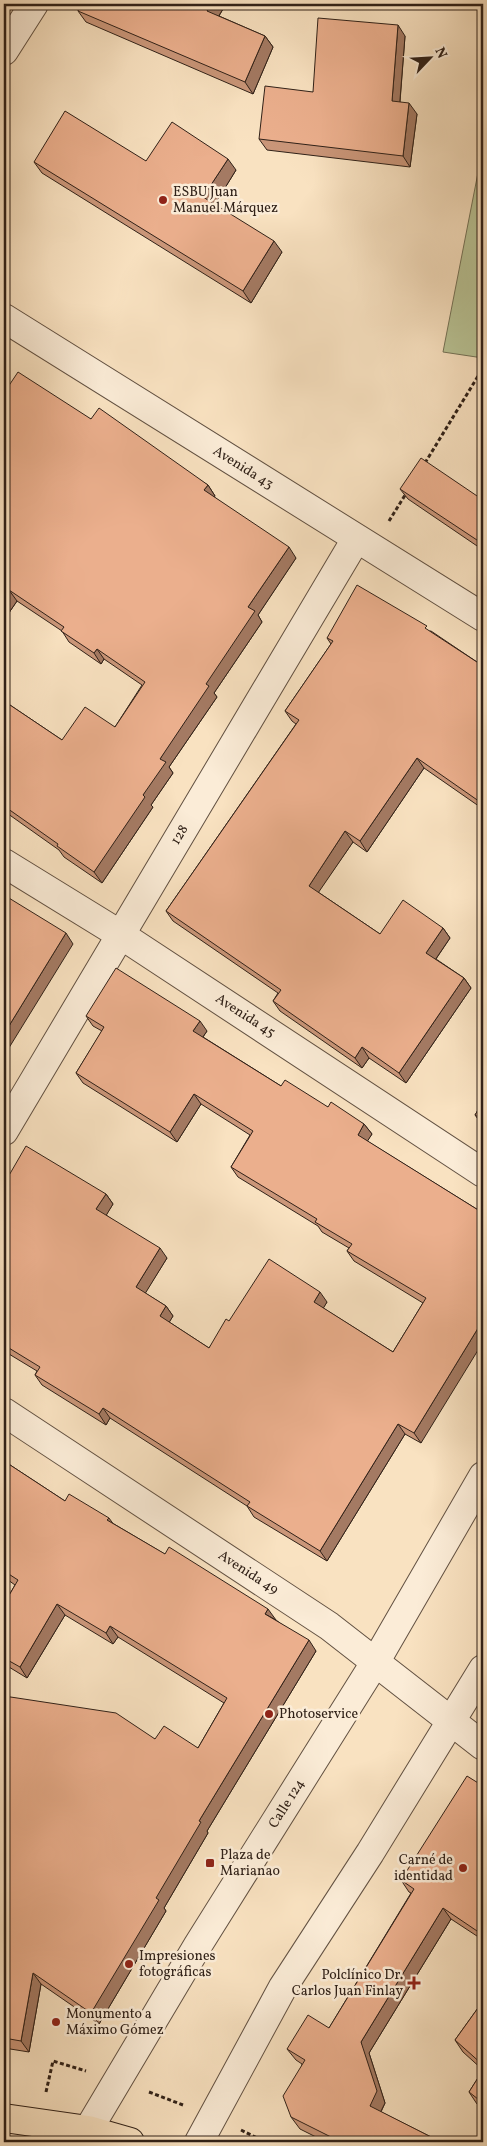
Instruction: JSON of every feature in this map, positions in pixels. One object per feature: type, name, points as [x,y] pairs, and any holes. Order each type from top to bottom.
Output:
[{"type":"main road","points":[[4,2118],[88,2130],[130,2142]]},
{"type":"street","points":[[4,51],[34,4]]},
{"type":"street","name":"Avenida 43","points":[[4,318],[483,617]]},
{"type":"street","name":"128","points":[[4,1131],[121,934],[364,543]]},
{"type":"street","name":"Avenida 45","points":[[4,863],[121,934],[483,1173]]},
{"type":"street","name":"Avenida 49","points":[[4,1412],[329,1626],[483,1746]]},
{"type":"street","name":"Calle 124","points":[[88,2130],[198,1944],[376,1661],[483,1476]]},
{"type":"street","points":[[199,2142],[284,1987],[370,1853],[483,1669]]},
{"type":"path","points":[[423,466],[483,368]]},
{"type":"path","points":[[364,543],[408,491]]},
{"type":"green space","points":[[483,147],[483,358],[443,352]]},
{"type":"building","points":[[81,4],[211,4],[207,11],[265,36],[245,82],[78,11]]},
{"type":"building","points":[[318,18],[398,25],[392,101],[409,103],[403,156],[259,139],[265,86],[313,92]]},
{"type":"building","points":[[65,111],[146,161],[172,122],[228,159],[203,197],[274,241],[243,291],[34,162]]},
{"type":"building","points":[[18,372],[91,419],[99,408],[208,485],[204,490],[289,547],[248,607],[255,611],[206,684],[209,686],[160,759],[166,762],[143,795],[145,797],[94,872],[4,806],[4,701],[62,740],[85,707],[115,727],[145,682],[97,649],[94,653],[61,631],[64,627],[9,590],[4,599],[4,393]]},
{"type":"building","points":[[421,458],[483,500],[483,544],[400,489]]},
{"type":"building","points":[[357,585],[427,626],[425,628],[483,666],[483,804],[417,758],[360,841],[345,831],[309,886],[380,934],[403,900],[443,928],[426,953],[464,978],[399,1073],[362,1047],[355,1058],[273,1001],[281,990],[166,911],[299,720],[285,711],[333,641],[327,638]]},
{"type":"building","points":[[483,826],[483,838],[478,834]]},
{"type":"building","points":[[4,895],[66,933],[4,1034]]},
{"type":"building","points":[[116,968],[200,1021],[193,1031],[281,1086],[285,1080],[328,1107],[331,1102],[364,1124],[358,1135],[483,1213],[483,1320],[414,1433],[398,1424],[320,1551],[247,1506],[250,1502],[103,1408],[99,1414],[35,1375],[40,1367],[4,1345],[4,1184],[26,1146],[106,1194],[96,1209],[160,1248],[136,1287],[166,1306],[160,1316],[209,1348],[226,1319],[229,1321],[269,1259],[320,1292],[314,1302],[393,1352],[426,1298],[347,1251],[352,1244],[315,1222],[317,1219],[231,1167],[253,1131],[194,1094],[170,1132],[76,1073],[104,1027],[86,1016]]},
{"type":"building","points":[[483,1102],[483,1120],[475,1115]]},
{"type":"building","points":[[4,1461],[65,1501],[69,1494],[109,1518],[107,1520],[165,1554],[169,1547],[268,1609],[265,1614],[309,1640],[199,1821],[201,1822],[156,1898],[159,1900],[91,2013],[33,1973],[21,2041],[4,2038],[4,1696],[116,1713],[155,1739],[164,1726],[198,1748],[227,1698],[110,1626],[106,1633],[57,1604],[20,1667],[4,1658],[4,1604],[18,1580],[4,1571]]},
{"type":"building","points":[[467,1776],[483,1786],[483,1935],[443,1908],[361,2042],[377,2091],[370,2106],[441,2142],[341,2142],[291,2117],[283,2096],[305,2060],[287,2049],[308,2015],[329,2028],[414,1889],[401,1880]]},
{"type":"building","points":[[483,2001],[483,2065],[455,2040]]},
{"type":"building","points":[[483,2070],[483,2103],[469,2092]]},
{"type":"place","name":"ESBU Juan Manuel Márquez","points":[[163,200]]},
{"type":"place","name":"Photoservice","points":[[269,1714]]},
{"type":"place","name":"Plaza de Marianao","points":[[210,1863]]},
{"type":"place","name":"Carné de identidad","points":[[463,1868]]},
{"type":"place","name":"Impresiones fotográficas","points":[[129,1964]]},
{"type":"place","name":"Polclínico Dr. Carlos Juan Finlay","points":[[414,1983]]},
{"type":"place","name":"Monumento a Máximo Gómez","points":[[56,2022]]}]
